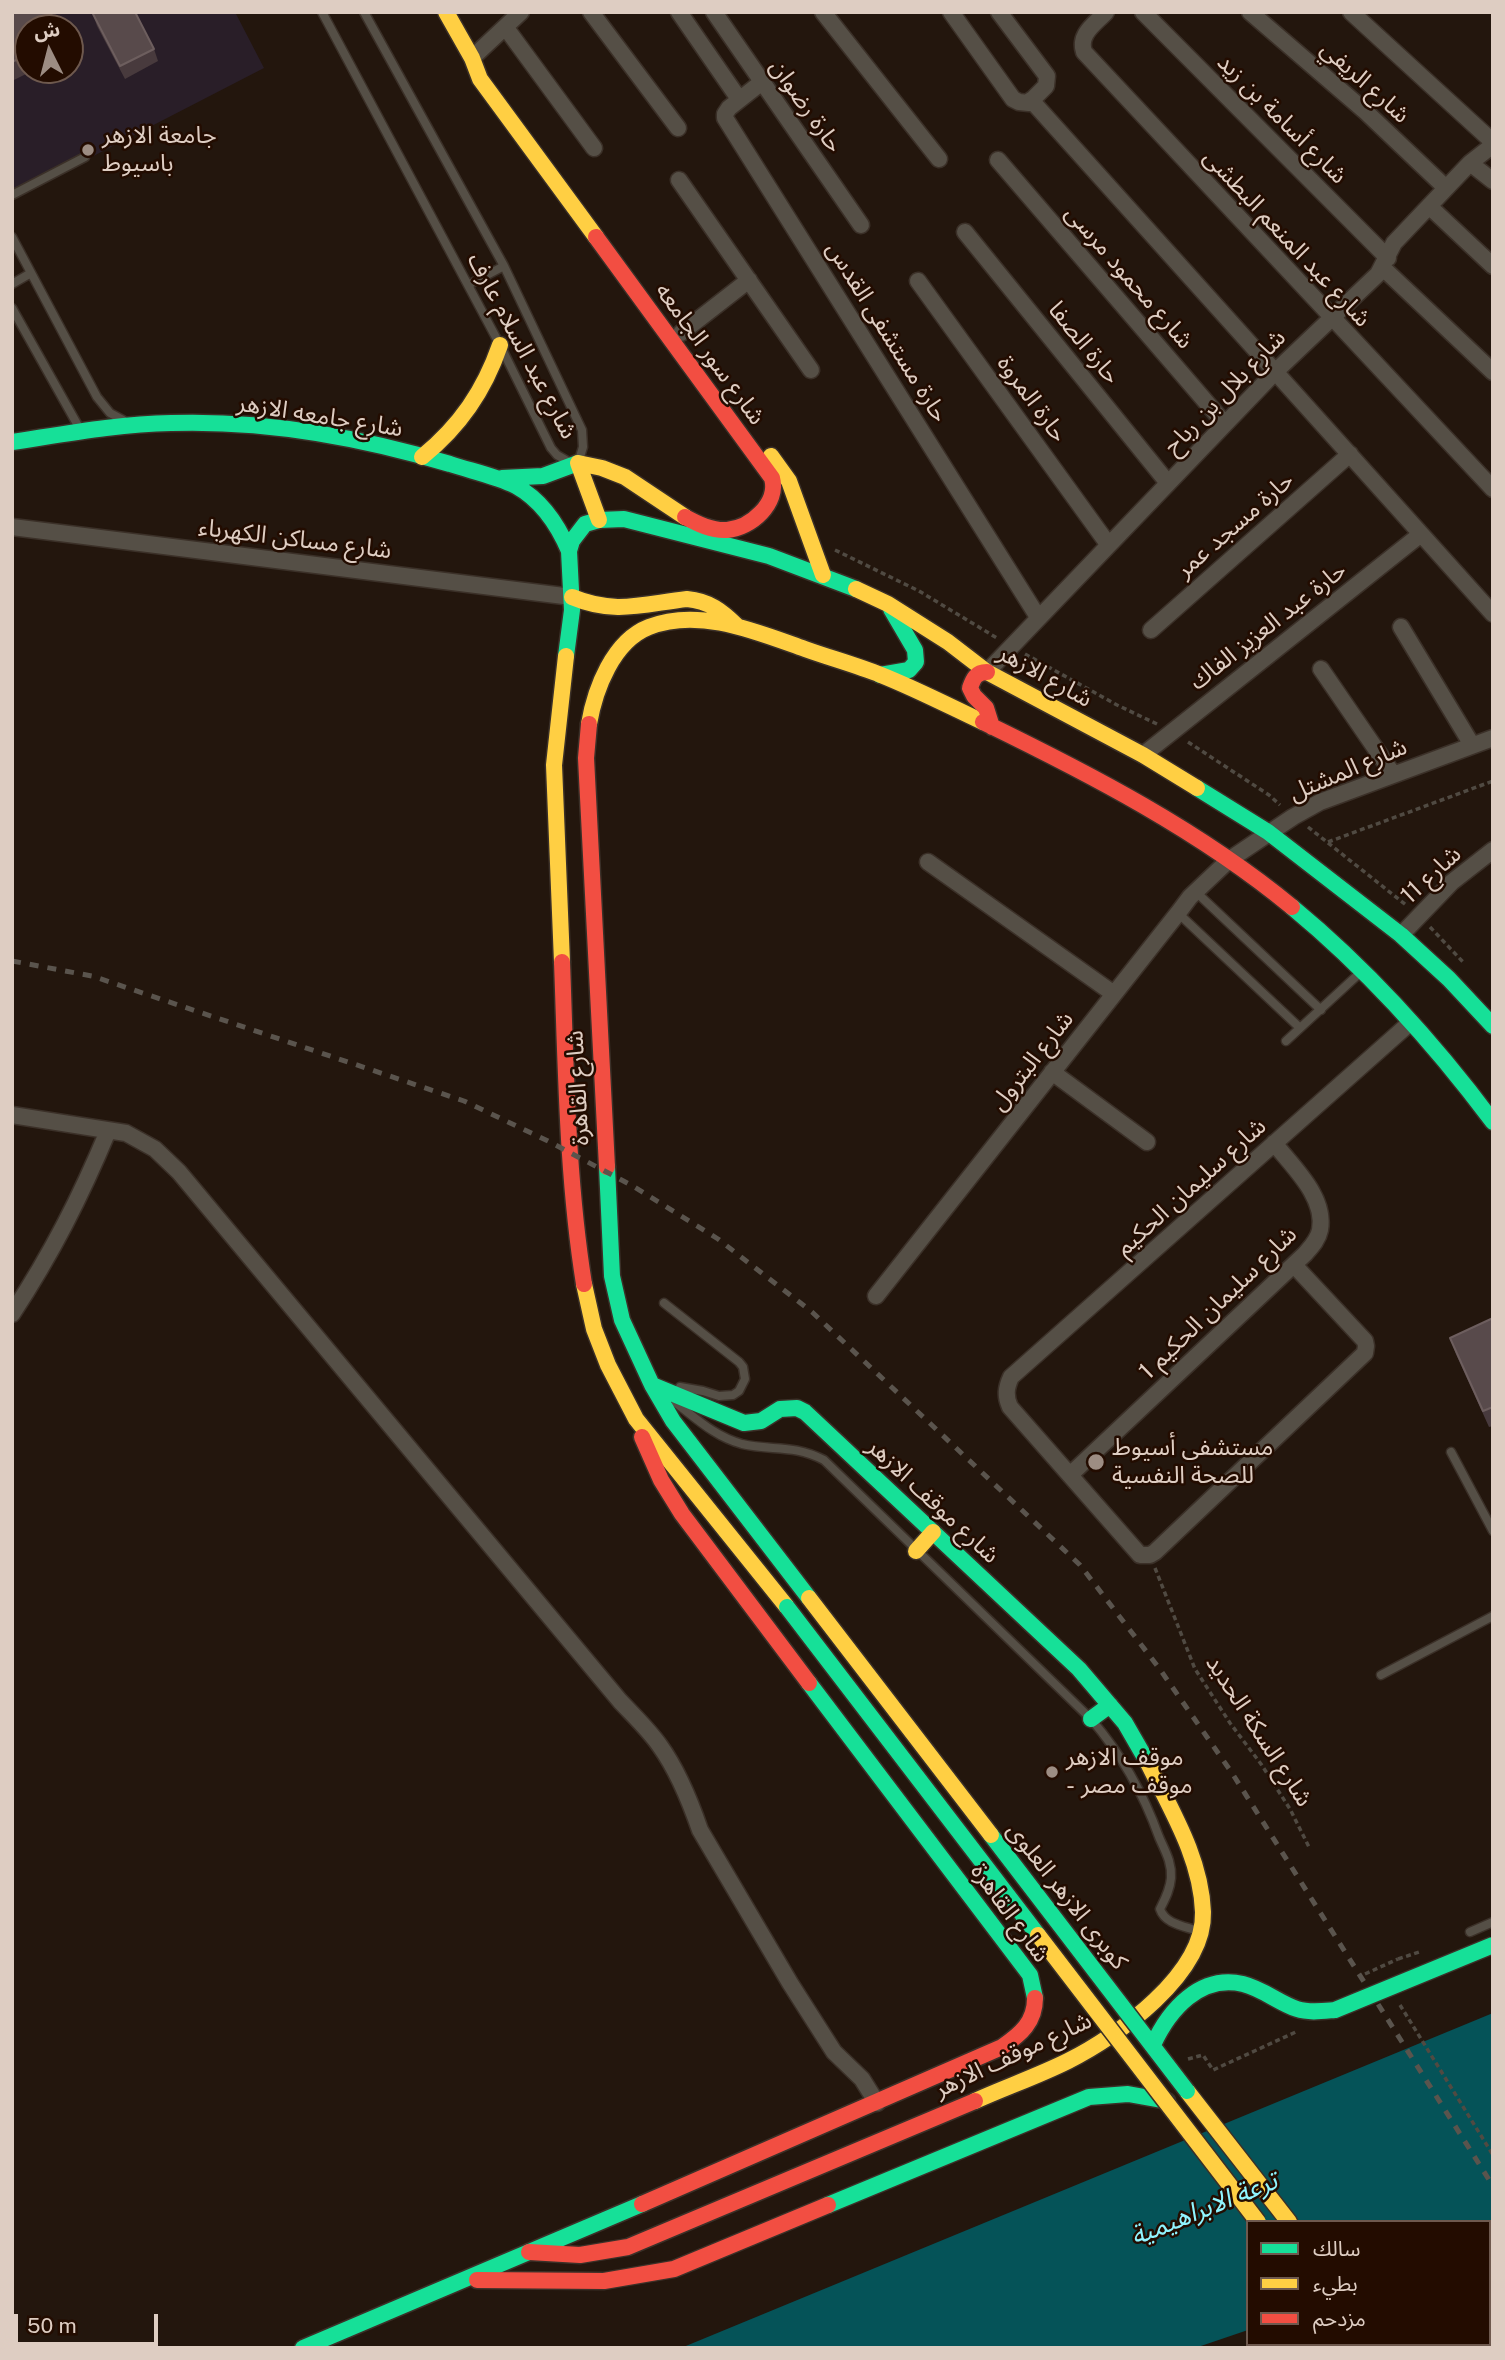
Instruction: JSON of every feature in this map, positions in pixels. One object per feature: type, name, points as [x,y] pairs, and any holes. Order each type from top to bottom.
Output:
[{"type":"main road","name":"شارع سور الجامعه","points":[[446,12],[472,58],[480,79],[772,478],[775,491],[769,505],[741,527],[720,530],[701,526],[617,473],[578,463]]},
{"type":"main road","name":"شارع سور الجامعه","points":[[472,58],[489,72],[789,481],[823,575]]},
{"type":"main road","points":[[422,457],[451,433],[476,402],[486,384],[500,345]]},
{"type":"main road","name":"شارع جامعه الازهر","points":[[12,442],[81,431],[198,423],[263,426],[333,437],[422,457],[514,486],[541,505],[562,534],[569,551]]},
{"type":"main road","name":"شارع جامعه الازهر","points":[[493,478],[524,479],[543,476],[578,463]]},
{"type":"main road","points":[[578,463],[599,520],[585,524],[569,551],[572,597],[595,605],[619,608],[643,607],[677,599],[698,601],[720,610],[737,626],[880,674],[992,727],[1118,793],[1230,860],[1327,936],[1411,1022],[1493,1122]]},
{"type":"main road","name":"شارع الازهر","points":[[599,520],[636,521],[769,556],[823,575],[888,604],[928,628],[987,672],[1143,755],[1268,832],[1401,935],[1449,979],[1493,1026]]},
{"type":"main road","name":"شارع القاهرة","points":[[303,2348],[467,2280],[1002,2047],[1022,2034],[1034,2013],[1036,1995],[1030,1975],[682,1514],[646,1450],[636,1419],[608,1365],[594,1329],[584,1291],[578,1247],[569,1136],[554,808],[557,723],[572,597]]},
{"type":"main road","points":[[880,674],[909,670],[916,662],[915,650],[888,604]]},
{"type":"main road","name":"شارع القاهرة","points":[[737,626],[682,621],[662,623],[645,629],[629,640],[612,661],[593,705],[586,758],[587,796],[612,1276],[622,1320],[652,1385],[673,1421],[808,1598]]},
{"type":"main road","points":[[987,672],[973,678],[970,688],[986,708],[992,727]]},
{"type":"main road","name":"شارع موقف الازهر","points":[[529,2252],[580,2255],[628,2247],[1068,2061],[1116,2032],[1168,1987],[1197,1947],[1203,1915],[1200,1888],[1188,1844],[1141,1749],[1125,1723],[1079,1669],[805,1412],[788,1407],[772,1412],[757,1423],[744,1423],[652,1385]]},
{"type":"main road","name":"شارع القاهرة","points":[[636,1419],[787,1608]]},
{"type":"main road","points":[[916,1550],[933,1532]]},
{"type":"main road","name":"كوبرى الازهر العلوى","points":[[808,1598],[1287,2220]]},
{"type":"main road","name":"كوبرى الازهر العلوى","points":[[787,1608],[1256,2220]]},
{"type":"main road","points":[[1091,1719],[1110,1705]]},
{"type":"main road","points":[[1153,2045],[1161,2026],[1177,2003],[1195,1991],[1208,1987],[1225,1983],[1242,1984],[1298,2009],[1316,2012],[1335,2010],[1493,1945]]},
{"type":"main road","points":[[467,2280],[604,2281],[674,2269],[1088,2097],[1122,2092],[1167,2101]]},
{"type":"street","points":[[472,58],[521,12]]},
{"type":"street","points":[[592,12],[678,128]]},
{"type":"street","points":[[679,12],[739,99],[762,82]]},
{"type":"street","name":"حارة رضوان","points":[[714,12],[861,225]]},
{"type":"street","points":[[823,12],[939,159]]},
{"type":"street","points":[[951,12],[1013,99],[1024,103],[1046,86],[1046,76],[999,12]]},
{"type":"street","name":"شارع عبد المنعم البطشى","points":[[1106,12],[1084,34],[1084,52],[1493,489]]},
{"type":"street","name":"شارع أسامة بن زيد","points":[[1143,12],[1493,372]]},
{"type":"street","name":"شارع الريفي","points":[[1251,12],[1366,112],[1446,188]]},
{"type":"street","points":[[1351,12],[1493,144]]},
{"type":"street","points":[[506,28],[594,148]]},
{"type":"street","name":"حارة مستشفى القدس","points":[[739,99],[726,110],[725,118],[1038,617]]},
{"type":"street","points":[[1031,100],[1493,614]]},
{"type":"street","name":"شارع بلال بن رباح","points":[[987,672],[1276,371],[1385,263],[1394,243],[1470,163],[1493,144]]},
{"type":"street","name":"شارع محمود مرسى","points":[[998,160],[1225,424]]},
{"type":"street","points":[[1470,163],[1493,181]]},
{"type":"street","points":[[679,180],[811,370]]},
{"type":"street","points":[[1429,206],[1493,266]]},
{"type":"street","name":"حارة الصفا","points":[[965,232],[1168,483]]},
{"type":"street","points":[[681,333],[749,280]]},
{"type":"street","name":"حارة المروة","points":[[918,281],[1108,544]]},
{"type":"street","name":"حارة مسجد عمر","points":[[1151,630],[1350,454]]},
{"type":"street","name":"شارع مساكن الكهرباء","points":[[12,527],[572,597]]},
{"type":"street","name":"حارة عبد العزيز الفاك","points":[[1143,755],[1421,534]]},
{"type":"street","points":[[1401,626],[1472,745]]},
{"type":"street","points":[[1321,669],[1393,774]]},
{"type":"street","name":"شارع المشتل","points":[[1230,860],[1268,832],[1320,802],[1493,738]]},
{"type":"street","name":"شارع 11","points":[[1401,935],[1452,883],[1493,850]]},
{"type":"street","name":"شارع البترول","points":[[876,1296],[1178,913],[1230,860]]},
{"type":"street","points":[[928,862],[1114,994]]},
{"type":"street","name":"شارع سليمان الحكيم","points":[[1070,1475],[1010,1407],[1006,1391],[1011,1377],[1411,1022]]},
{"type":"street","points":[[1052,1072],[1147,1142]]},
{"type":"street","points":[[12,1115],[126,1133],[155,1149],[178,1172],[611,1691],[659,1744],[672,1764],[705,1839],[790,1983],[834,2052],[862,2079],[877,2103]]},
{"type":"street","points":[[12,1314],[39,1273],[79,1199],[108,1131]]},
{"type":"street","name":"شارع سليمان الحكيم 1","points":[[1070,1475],[1294,1265],[1316,1240],[1320,1230],[1319,1209],[1310,1189],[1274,1143]]},
{"type":"street","points":[[1070,1475],[1140,1555],[1150,1555],[1366,1349],[1365,1341],[1294,1265]]},
{"type":"lane","name":"شارع عبد السلام عارف","points":[[322,12],[500,345],[551,448],[564,460],[578,463],[583,447],[582,430],[503,266],[364,12]]},
{"type":"lane","points":[[12,195],[85,157]]},
{"type":"lane","points":[[12,237],[97,397],[110,413],[123,421],[150,425]]},
{"type":"lane","points":[[468,285],[503,266]]},
{"type":"lane","points":[[12,284],[31,273]]},
{"type":"lane","points":[[12,308],[81,431]]},
{"type":"lane","points":[[1196,892],[1321,1010]]},
{"type":"lane","points":[[1178,913],[1300,1028]]},
{"type":"lane","points":[[1286,1041],[1362,971]]},
{"type":"lane","points":[[652,1385],[703,1391],[726,1397],[739,1391],[745,1379],[743,1367],[739,1362],[664,1303]]},
{"type":"lane","points":[[652,1385],[709,1430],[725,1438],[750,1445],[804,1451],[824,1460],[1091,1719],[1126,1763],[1167,1851],[1171,1878],[1161,1913],[1170,1921],[1200,1932]]},
{"type":"lane","points":[[1451,1452],[1493,1531]]},
{"type":"lane","points":[[1381,1675],[1493,1616]]},
{"type":"lane","points":[[1469,1932],[1493,1922]]},
{"type":"path","points":[[810,537],[919,591],[1011,646]]},
{"type":"path","points":[[1328,842],[1493,781]]},
{"type":"path","points":[[1293,817],[1420,916],[1465,965]]},
{"type":"path","name":"شارع السكة الحديد","points":[[1150,1555],[1195,1668],[1230,1723],[1261,1764],[1309,1847]]},
{"type":"path","points":[[1357,1977],[1398,1959]]},
{"type":"path","points":[[1400,2005],[1493,2155]]},
{"type":"path","points":[[1203,2055],[1213,2070],[1299,2030]]},
{"type":"shaded area","name":"جامعة الازهر باسيوط","points":[[12,12],[235,12],[264,68],[12,198]]},
{"type":"water","name":"ترعة الابراهيمية","points":[[1493,2013],[1491,2253],[1491,2220],[1246,2220],[1246,2331],[1195,2348],[681,2348]]},
{"type":"building","points":[[12,12],[50,12],[51,14],[14,14],[12,62]]},
{"type":"building","points":[[135,12],[154,49],[120,66],[93,14]]},
{"type":"building","points":[[1493,1318],[1493,1407],[1483,1411],[1450,1338]]},
{"type":"tunnel","points":[[1489,2348],[1493,2346]]},
{"type":"railway","points":[[12,961],[92,976],[464,1101],[631,1185],[718,1239],[812,1312],[1080,1565],[1159,1668],[1232,1773],[1493,2186]]},
{"type":"traffic: fast","points":[[12,442],[111,427],[171,423],[242,424],[347,438],[416,454],[492,476],[516,486],[533,498],[548,514],[569,551]]},
{"type":"traffic: fast","points":[[502,478],[543,476],[578,463]]},
{"type":"traffic: fast","points":[[566,656],[572,610],[569,551],[572,541],[585,524],[599,520],[624,519],[769,556],[856,589]]},
{"type":"traffic: fast","points":[[880,675],[909,670],[916,662],[915,650],[891,609]]},
{"type":"traffic: fast","points":[[1197,788],[1268,832],[1401,935],[1449,979],[1493,1026]]},
{"type":"traffic: fast","points":[[1292,907],[1347,956],[1399,1009],[1493,1122]]},
{"type":"traffic: fast","points":[[607,1167],[612,1276],[622,1320],[652,1385],[673,1421],[809,1598]]},
{"type":"traffic: fast","points":[[652,1385],[744,1423],[761,1421],[780,1409],[797,1408],[805,1412],[1079,1669],[1125,1723],[1148,1763]]},
{"type":"traffic: fast","points":[[787,1607],[1038,1935]]},
{"type":"traffic: fast","points":[[809,1683],[1030,1975],[1035,1998]]},
{"type":"traffic: fast","points":[[1091,1719],[1110,1705]]},
{"type":"traffic: fast","points":[[991,1835],[1187,2091]]},
{"type":"traffic: fast","points":[[1153,2045],[1177,2008],[1188,1998],[1213,1984],[1243,1984],[1302,2010],[1335,2010],[1493,1945]]},
{"type":"traffic: fast","points":[[828,2205],[1089,2097],[1128,2094],[1167,2101]]},
{"type":"traffic: fast","points":[[303,2348],[642,2204]]},
{"type":"traffic: slow","points":[[446,12],[472,58],[480,79],[596,237]]},
{"type":"traffic: slow","points":[[422,457],[448,433],[469,407],[486,378],[500,345]]},
{"type":"traffic: slow","points":[[771,456],[789,481],[823,575]]},
{"type":"traffic: slow","points":[[578,463],[625,477],[685,517]]},
{"type":"traffic: slow","points":[[578,463],[599,520]]},
{"type":"traffic: slow","points":[[856,589],[888,604],[948,642],[987,672],[1143,755],[1197,788]]},
{"type":"traffic: slow","points":[[572,597],[602,606],[616,607],[695,600],[715,608],[737,626]]},
{"type":"traffic: slow","points":[[589,724],[601,682],[625,643],[649,627],[688,620],[748,629],[862,668],[983,722]]},
{"type":"traffic: slow","points":[[562,962],[554,765],[566,656]]},
{"type":"traffic: slow","points":[[584,1284],[594,1329],[608,1365],[636,1419],[787,1607]]},
{"type":"traffic: slow","points":[[916,1551],[933,1532]]},
{"type":"traffic: slow","points":[[809,1598],[991,1835]]},
{"type":"traffic: slow","points":[[975,2101],[1057,2066],[1110,2036],[1155,2000],[1190,1958],[1200,1935],[1203,1912],[1197,1873],[1175,1817],[1148,1763]]},
{"type":"traffic: slow","points":[[1038,1935],[1256,2220]]},
{"type":"traffic: slow","points":[[1187,2091],[1287,2220]]},
{"type":"traffic: jam","points":[[596,237],[772,478],[773,487],[767,505],[745,525],[727,530],[716,529],[685,517]]},
{"type":"traffic: jam","points":[[987,672],[980,673],[970,688],[986,708],[992,727]]},
{"type":"traffic: jam","points":[[983,722],[1104,783],[1182,829],[1257,879],[1292,907]]},
{"type":"traffic: jam","points":[[589,724],[586,758],[607,1167]]},
{"type":"traffic: jam","points":[[562,962],[571,1164],[584,1284]]},
{"type":"traffic: jam","points":[[642,1437],[661,1480],[682,1514],[809,1683]]},
{"type":"traffic: jam","points":[[642,2204],[1002,2047],[1026,2027],[1033,2014],[1035,1998]]},
{"type":"traffic: jam","points":[[529,2252],[580,2255],[628,2247],[975,2101]]},
{"type":"traffic: jam","points":[[477,2280],[604,2281],[674,2269],[828,2205]]},
{"type":"place","name":"جامعة الازهر باسيوط","points":[[88,150]]},
{"type":"place","name":"مستشفى أسيوط للصحة النفسية","points":[[1096,1462]]},
{"type":"place","name":"موقف الازهر - موقف مصر","points":[[1052,1772]]}]
